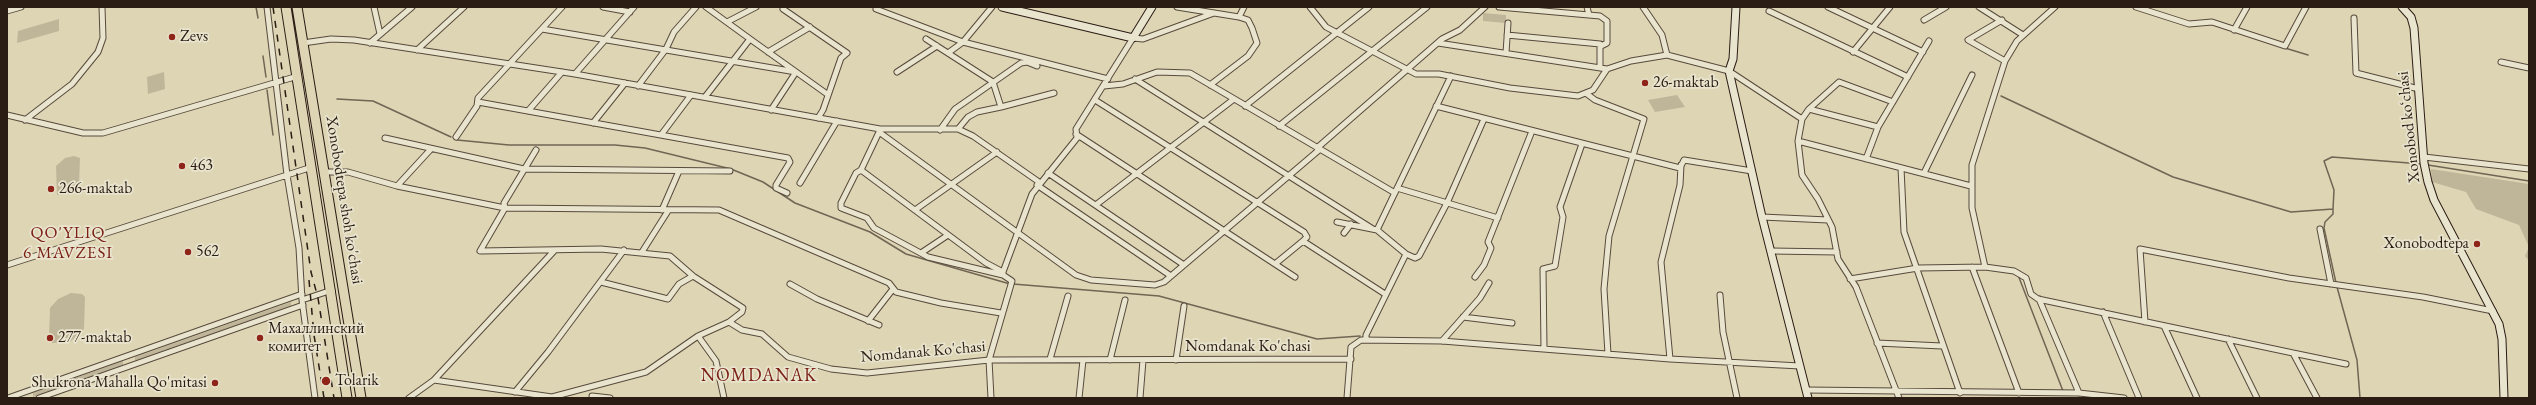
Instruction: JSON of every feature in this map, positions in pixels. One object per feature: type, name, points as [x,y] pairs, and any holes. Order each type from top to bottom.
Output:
[{"type":"highway","name":"Xonobodtepa shoh ko'chasi","points":[[286,7],[332,290],[347,398]]},
{"type":"highway","name":"Xonobodtepa shoh ko'chasi","points":[[298,7],[361,398]]},
{"type":"highway","points":[[308,142],[319,138]]},
{"type":"street","points":[[7,11],[21,7]]},
{"type":"street","points":[[25,120],[72,84],[98,52],[104,38],[102,7]]},
{"type":"street","points":[[267,7],[288,175],[299,248],[302,299],[315,398]]},
{"type":"street","points":[[374,7],[380,34]]},
{"type":"street","points":[[370,43],[412,7]]},
{"type":"street","points":[[417,50],[464,7]]},
{"type":"street","points":[[456,137],[478,102],[478,98],[562,7]]},
{"type":"street","points":[[603,7],[630,12]]},
{"type":"street","points":[[575,74],[634,7]]},
{"type":"street","points":[[638,86],[666,49],[670,38],[696,7]]},
{"type":"street","points":[[706,7],[828,94]]},
{"type":"street","points":[[727,22],[756,7]]},
{"type":"street","points":[[948,53],[963,42],[992,7]]},
{"type":"street","points":[[1002,7],[1142,39],[1214,13]]},
{"type":"street","points":[[1003,273],[1018,230],[1038,184],[1073,143],[1076,129],[1152,7]]},
{"type":"street","points":[[1177,7],[1239,17],[1248,20],[1257,43],[1243,61],[1210,85]]},
{"type":"street","points":[[1239,17],[1244,7]]},
{"type":"street","points":[[1245,106],[1369,7]]},
{"type":"street","points":[[1279,126],[1427,7]]},
{"type":"street","points":[[880,130],[1083,278],[1155,285],[1171,276],[1258,203],[1408,71],[1445,36],[1460,30],[1485,7]]},
{"type":"street","points":[[1499,7],[1588,14],[1600,16],[1607,21],[1607,43],[1601,46],[1507,35]]},
{"type":"street","points":[[1587,7],[1588,14]]},
{"type":"street","points":[[1643,7],[1658,28],[1667,54]]},
{"type":"street","points":[[1736,7],[1732,59],[1729,72],[1762,217],[1808,398]]},
{"type":"street","points":[[1828,7],[1866,24],[1871,29],[1922,52]]},
{"type":"street","points":[[1853,52],[1890,7]]},
{"type":"street","points":[[1924,20],[1946,7]]},
{"type":"street","points":[[1985,267],[1976,229],[1971,186],[1972,165],[2005,61],[2014,44],[2055,7]]},
{"type":"street","points":[[2136,7],[2184,23],[2193,24],[2208,21],[2287,45],[2306,7]]},
{"type":"street","points":[[2234,30],[2247,7]]},
{"type":"street","name":"Xonobod koʻchasi","points":[[2402,7],[2413,24],[2424,162],[2434,200],[2493,311],[2502,338],[2504,398]]},
{"type":"street","points":[[1313,8],[1323,24],[1408,71],[1451,76],[1516,89],[1578,96],[1587,94],[1597,85],[1607,69]]},
{"type":"street","points":[[1982,8],[2023,35]]},
{"type":"street","points":[[783,9],[847,53],[841,58],[823,110],[818,118]]},
{"type":"street","points":[[876,9],[963,42],[1108,79]]},
{"type":"street","points":[[1769,12],[1908,77]]},
{"type":"street","points":[[2354,18],[2356,73],[2419,89]]},
{"type":"street","points":[[2002,20],[1968,40],[2005,61]]},
{"type":"street","points":[[1506,53],[1508,23]]},
{"type":"street","points":[[768,52],[810,27]]},
{"type":"street","points":[[542,28],[796,72]]},
{"type":"street","points":[[303,43],[336,39],[510,64],[704,97],[880,130],[958,129],[973,136],[997,152],[1038,184],[1171,276]]},
{"type":"street","points":[[704,97],[750,39]]},
{"type":"street","points":[[926,39],[993,82],[1001,107]]},
{"type":"street","points":[[1866,159],[1878,127],[1929,41]]},
{"type":"street","points":[[1438,43],[1607,69],[1631,60],[1667,54],[1729,72],[1802,119]]},
{"type":"street","points":[[897,72],[937,46]]},
{"type":"street","points":[[1600,67],[1601,46]]},
{"type":"street","points":[[940,130],[954,108],[993,82],[1021,64],[1027,62],[1037,66]]},
{"type":"street","points":[[2501,62],[2529,68]]},
{"type":"street","points":[[528,111],[562,72]]},
{"type":"street","points":[[771,110],[796,72]]},
{"type":"street","points":[[1104,86],[1135,80],[1157,72],[1190,73],[1318,149],[1396,190],[1447,202],[1498,218]]},
{"type":"street","points":[[1924,174],[1972,75]]},
{"type":"street","points":[[7,114],[25,120],[83,132],[103,133],[298,76]]},
{"type":"street","points":[[1375,230],[1451,76]]},
{"type":"street","points":[[1135,80],[1375,230],[1406,254],[1415,258],[1419,256],[1447,202],[1484,119]]},
{"type":"street","points":[[1893,102],[1839,82],[1809,109],[1802,119],[1798,141],[1802,175],[1832,227],[1836,252],[1850,279],[1856,287],[1899,398]]},
{"type":"street","points":[[593,123],[625,83]]},
{"type":"street","points":[[958,129],[968,117],[977,112],[1054,93]]},
{"type":"street","points":[[1587,94],[1595,100],[1644,118],[1610,236],[1604,289],[1608,354]]},
{"type":"street","points":[[661,135],[691,95]]},
{"type":"street","points":[[1097,204],[1234,99]]},
{"type":"street","points":[[1095,100],[1307,234],[1303,240],[1275,264]]},
{"type":"street","points":[[478,102],[790,159],[790,162],[776,185],[776,188],[787,193]]},
{"type":"street","points":[[1436,106],[1680,168],[1684,160],[1752,171]]},
{"type":"street","points":[[1809,109],[1878,127]]},
{"type":"street","points":[[800,183],[837,121]]},
{"type":"street","points":[[880,130],[861,170],[856,173],[841,203],[841,208],[867,218],[874,228],[935,259],[1003,273]]},
{"type":"street","points":[[1475,277],[1484,265],[1491,248],[1488,242],[1532,131]]},
{"type":"street","points":[[1076,134],[1295,277]]},
{"type":"street","points":[[385,138],[524,169],[730,171]]},
{"type":"street","points":[[1798,141],[1971,186]]},
{"type":"street","points":[[1544,349],[1543,269],[1555,266],[1563,217],[1560,207],[1582,144]]},
{"type":"street","points":[[397,186],[431,149]]},
{"type":"street","points":[[434,380],[486,389],[552,397],[646,372],[698,336],[729,322],[742,312],[743,308],[693,276],[670,256],[624,250],[480,251],[505,208],[504,203],[536,150]]},
{"type":"street","points":[[915,210],[997,152]]},
{"type":"street","points":[[2424,162],[2529,169]]},
{"type":"street","points":[[1670,359],[1661,262],[1680,185],[1681,165]]},
{"type":"street","points":[[7,265],[312,167]]},
{"type":"street","points":[[1901,168],[1904,232],[1918,268],[1942,346],[1960,393]]},
{"type":"street","points":[[861,170],[986,263],[1012,279],[1011,286],[1001,313],[989,360],[991,398]]},
{"type":"street","points":[[324,172],[344,171],[397,186],[505,208],[665,211],[711,210],[729,213],[889,283],[893,289],[941,303],[1001,313]]},
{"type":"street","points":[[642,252],[665,211],[679,171]]},
{"type":"street","points":[[1048,173],[1097,204],[1184,265]]},
{"type":"street","points":[[1762,217],[1828,220]]},
{"type":"street","points":[[1337,222],[1375,230]]},
{"type":"street","points":[[1344,232],[1351,224]]},
{"type":"street","points":[[2320,229],[2331,284]]},
{"type":"street","points":[[921,253],[948,235]]},
{"type":"street","points":[[1303,240],[1385,294]]},
{"type":"street","points":[[2145,322],[2140,249],[2331,284],[2423,297],[2493,311]]},
{"type":"street","points":[[515,392],[601,282],[624,250]]},
{"type":"street","points":[[409,398],[434,380],[554,251]]},
{"type":"street","points":[[1771,251],[1836,252]]},
{"type":"street","points":[[1366,340],[1366,335],[1385,294],[1406,254]]},
{"type":"street","points":[[1972,267],[2019,393]]},
{"type":"street","points":[[1850,279],[1918,268],[1985,267],[2020,273],[2026,278],[2031,294],[2039,299],[2346,364]]},
{"type":"street","points":[[601,282],[668,299],[679,284],[693,276]]},
{"type":"street","points":[[1442,341],[1480,298],[1489,283]]},
{"type":"street","points":[[790,284],[817,299],[879,325]]},
{"type":"street","points":[[868,321],[893,289]]},
{"type":"street","points":[[8,398],[128,355],[332,290]]},
{"type":"street","points":[[1720,295],[1729,362],[1737,398]]},
{"type":"street","points":[[1050,359],[1068,296]]},
{"type":"street","points":[[39,398],[129,366],[302,299]]},
{"type":"street","points":[[2039,299],[2079,393]]},
{"type":"street","points":[[1110,360],[1125,300]]},
{"type":"street","points":[[1176,360],[1184,306]]},
{"type":"street","points":[[2103,312],[2139,398]]},
{"type":"street","points":[[1463,318],[1512,323]]},
{"type":"street","name":"Nomdanak Ko'chasi","points":[[729,322],[742,330],[762,334],[788,357],[831,369],[867,373],[989,360],[1351,359]]},
{"type":"street","points":[[2164,326],[2197,398]]},
{"type":"street","points":[[698,336],[716,361],[724,398]]},
{"type":"street","points":[[2228,339],[2257,398]]},
{"type":"street","points":[[1347,398],[1352,345],[1366,340],[1442,341],[1670,359],[1800,366]]},
{"type":"street","points":[[1877,343],[1942,346]]},
{"type":"street","points":[[2293,353],[2317,398]]},
{"type":"street","points":[[128,355],[129,366]]},
{"type":"street","points":[[1079,398],[1083,360]]},
{"type":"street","points":[[1140,398],[1143,360]]},
{"type":"street","points":[[590,388],[592,397],[610,398]]},
{"type":"street","points":[[1806,390],[1960,393],[2079,393],[2124,398]]},
{"type":"street","points":[[27,391],[27,398]]},
{"type":"shaded area","points":[[1483,13],[1506,15],[1506,23],[1483,21]]},
{"type":"shaded area","points":[[59,19],[59,31],[17,43],[18,31]]},
{"type":"shaded area","points":[[164,72],[165,89],[148,94],[147,77]]},
{"type":"shaded area","points":[[1677,95],[1685,107],[1655,112],[1648,100]]},
{"type":"shaded area","points":[[74,156],[80,158],[79,186],[69,194],[57,195],[56,166],[65,158]]},
{"type":"shaded area","points":[[2431,169],[2529,184],[2529,247],[2519,225],[2476,209],[2466,192],[2432,182]]},
{"type":"shaded area","points":[[2529,247],[2529,261],[2525,256]]},
{"type":"shaded area","points":[[71,293],[82,294],[85,297],[84,329],[70,342],[52,343],[49,340],[50,308],[58,299]]},
{"type":"shaded area","points":[[291,302],[291,306],[135,361],[135,357]]},
{"type":"shaded area","points":[[123,361],[123,366],[33,397],[33,393]]},
{"type":"waterway","points":[[256,7],[258,18]]},
{"type":"waterway","points":[[2285,48],[2308,55]]},
{"type":"waterway","points":[[263,56],[266,77]]},
{"type":"waterway","points":[[267,90],[273,135]]},
{"type":"waterway","points":[[2001,96],[2173,177],[2291,212],[2333,209]]},
{"type":"waterway","points":[[337,99],[373,101],[451,137]]},
{"type":"waterway","points":[[457,140],[509,145],[615,145],[645,148],[731,169],[763,182],[795,203],[870,232],[906,254],[1010,284]]},
{"type":"waterway","points":[[2333,209],[2334,190],[2324,161],[2332,157],[2422,164]]},
{"type":"waterway","points":[[2428,165],[2529,181]]},
{"type":"waterway","points":[[2333,209],[2333,214],[2325,222],[2324,228],[2336,283]]},
{"type":"waterway","points":[[2018,275],[2063,391]]},
{"type":"waterway","points":[[1013,284],[1159,296],[1317,339],[1360,336]]},
{"type":"waterway","points":[[2337,287],[2357,360],[2360,398]]},
{"type":"railway","points":[[273,7],[311,272],[318,298],[334,398]]},
{"type":"railway","points":[[309,280],[314,335],[324,398]]},
{"type":"place","name":"Zevs","points":[[172,37]]},
{"type":"place","name":"26-maktab","points":[[1645,83]]},
{"type":"place","name":"463","points":[[182,166]]},
{"type":"place","name":"266-maktab","points":[[51,189]]},
{"type":"place","name":"Xonobodtepa","points":[[2477,244]]},
{"type":"place","name":"562","points":[[188,252]]},
{"type":"place","name":"277-maktab","points":[[50,338]]},
{"type":"place","name":"Махаллинский комитет","points":[[260,338]]},
{"type":"place","name":"Tolarik","points":[[326,381]]},
{"type":"place","name":"Shukrona Mahalla Qo'mitasi","points":[[215,383]]},
{"type":"district","name":"QO'YLIQ 6 MAVZESI","points":[[68,243]]},
{"type":"district","name":"NOMDANAK","points":[[759,376]]}]
